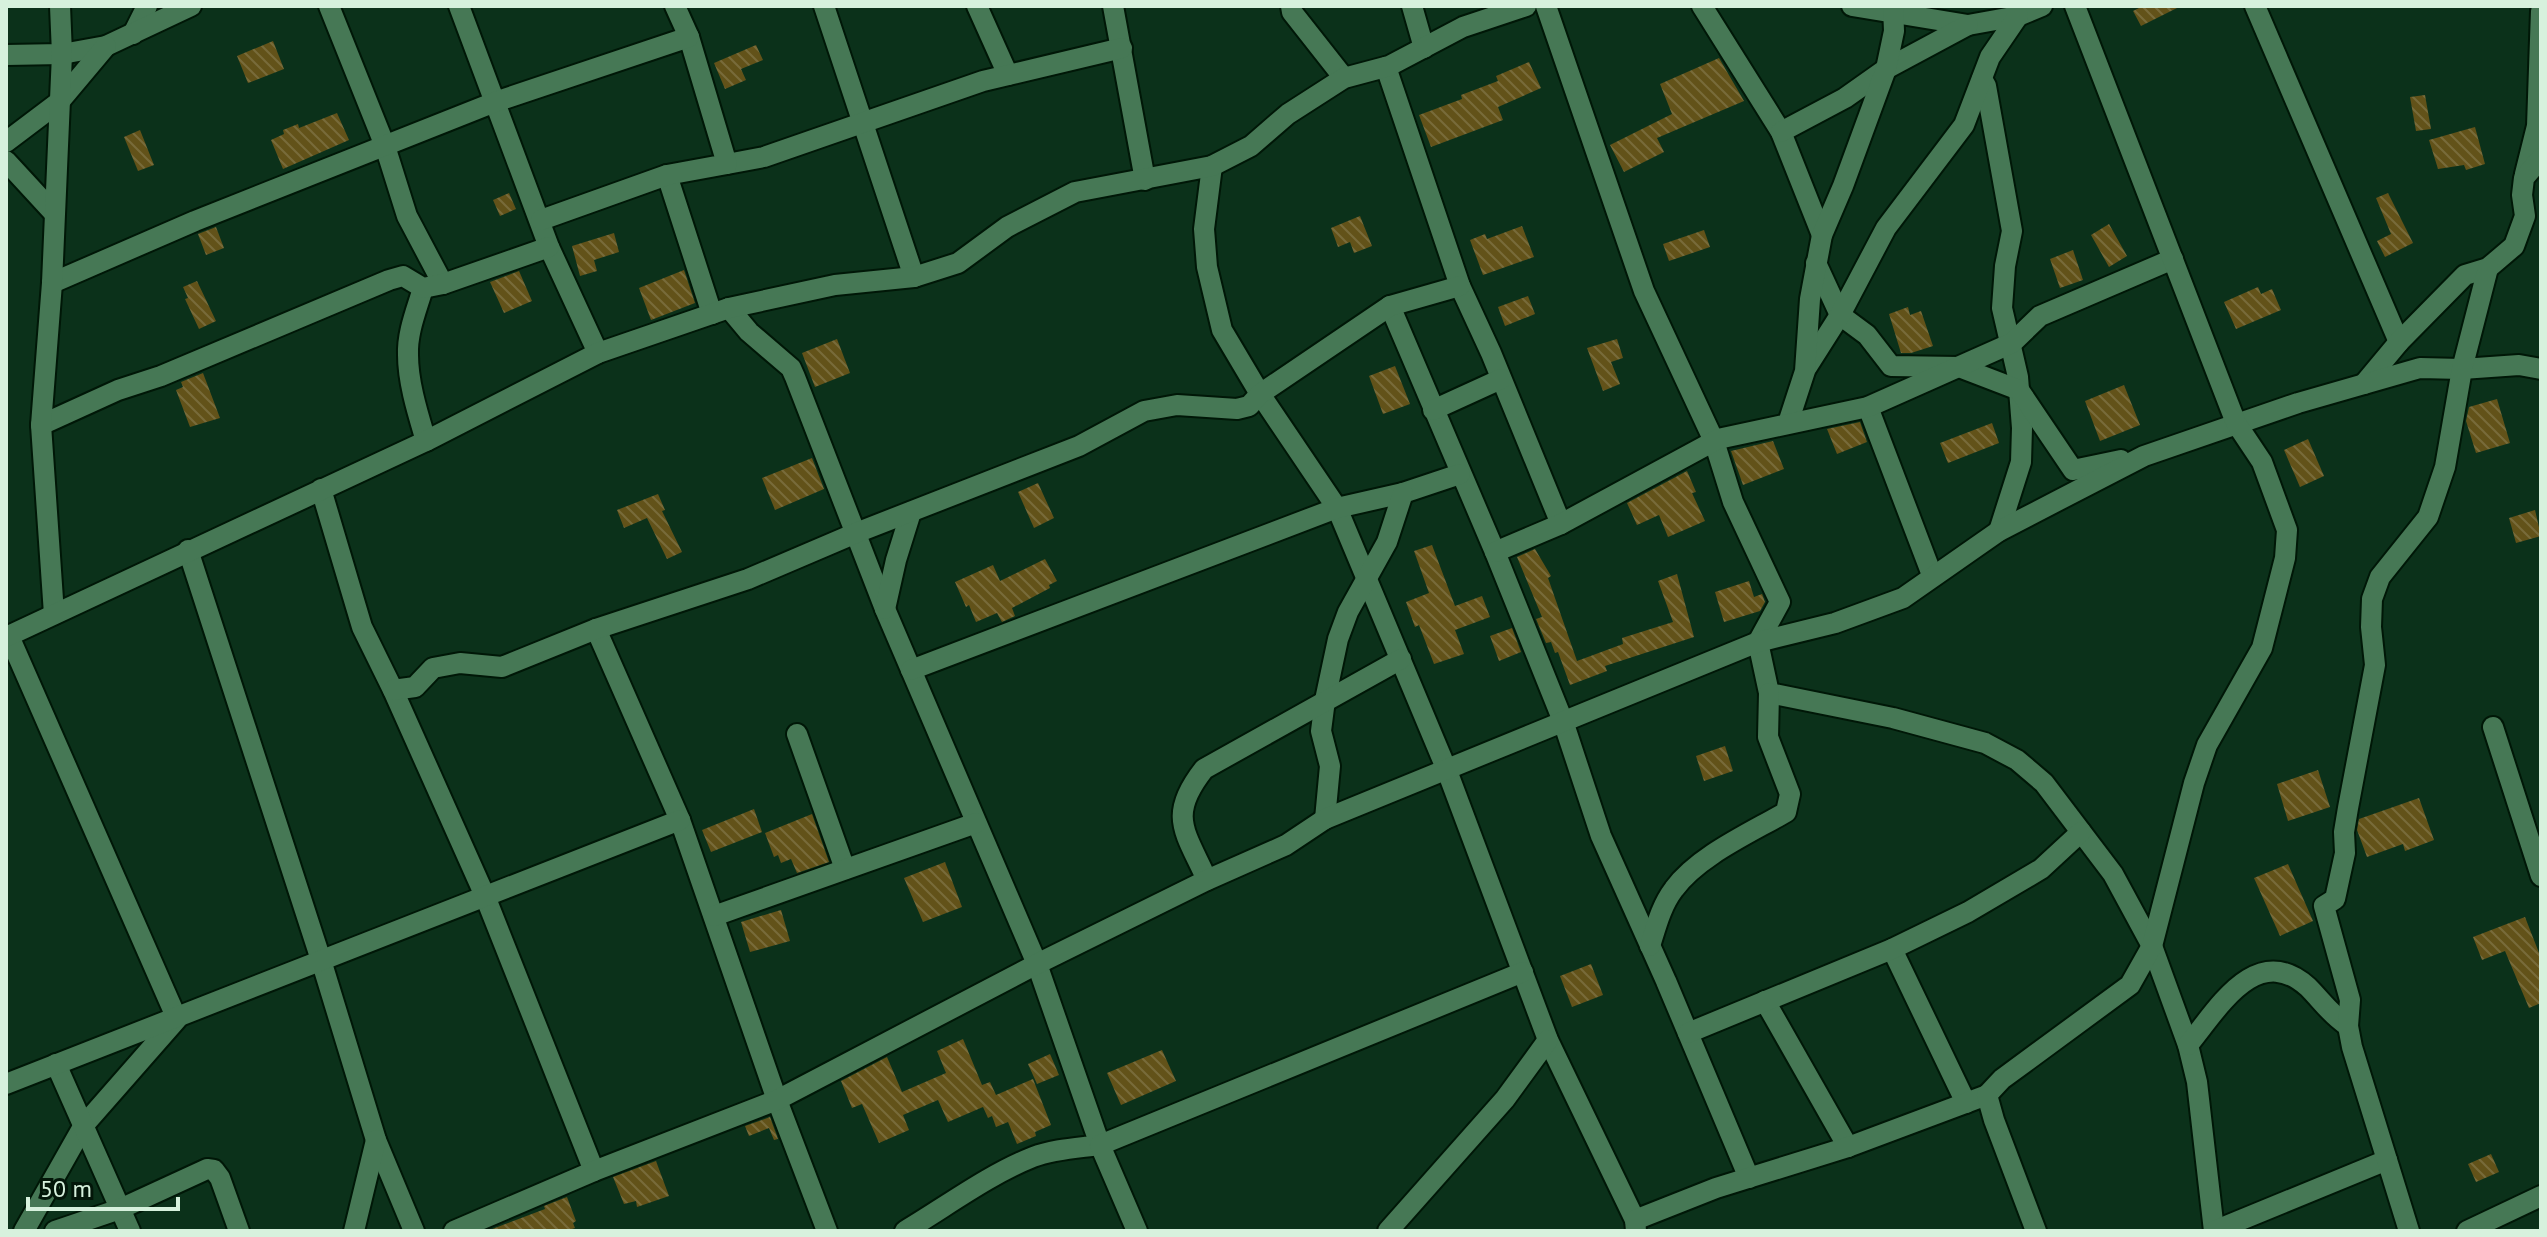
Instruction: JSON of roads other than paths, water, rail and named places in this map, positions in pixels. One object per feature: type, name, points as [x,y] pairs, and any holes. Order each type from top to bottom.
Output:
[{"type":"street","points":[[54,614],[41,425],[52,283],[62,54],[60,6]]},
{"type":"street","points":[[133,34],[147,6]]},
{"type":"street","points":[[6,55],[62,54],[106,46],[191,6]]},
{"type":"street","points":[[329,6],[385,146],[433,286],[410,333],[408,356],[417,411],[426,441]]},
{"type":"street","points":[[459,6],[549,247],[598,353]]},
{"type":"street","points":[[675,6],[689,37],[727,164]]},
{"type":"street","points":[[824,6],[914,277]]},
{"type":"street","points":[[977,6],[1008,75]]},
{"type":"street","points":[[1113,6],[1145,180]]},
{"type":"street","points":[[1291,6],[1292,12],[1344,78]]},
{"type":"street","points":[[1412,6],[1424,48]]},
{"type":"street","points":[[177,1019],[7,636],[426,441],[598,353],[720,311],[835,285],[914,277],[958,263],[1007,227],[1075,192],[1212,166],[1251,146],[1288,114],[1344,78],[1386,67],[1463,27],[1526,6]]},
{"type":"street","points":[[1546,6],[1644,291],[1714,441],[1733,502],[1780,602],[1758,642],[1769,693],[1768,737],[1790,794],[1790,803],[1786,812],[1694,867],[1674,889],[1662,910],[1650,946]]},
{"type":"street","points":[[1702,6],[1781,132],[1822,235]]},
{"type":"street","points":[[1852,6],[1893,8],[1968,25]]},
{"type":"street","points":[[1781,132],[1845,98],[1886,69],[1968,25],[2018,16],[2042,6]]},
{"type":"street","points":[[1212,166],[1204,229],[1207,267],[1222,330],[1260,394],[1337,508],[1446,768],[1548,1040],[1635,1225],[1749,1178],[1848,1147],[1987,1095],[2002,1079],[2130,985],[2152,946],[2207,745],[2262,648],[2285,558],[2287,530],[2262,462],[2236,423],[2075,6]]},
{"type":"street","points":[[2255,6],[2399,342]]},
{"type":"street","points":[[1788,423],[1805,371],[1816,263],[1822,235],[1886,69],[1894,31],[1893,8]]},
{"type":"street","points":[[2364,384],[2399,342],[2465,275],[2488,268],[2514,246],[2525,216],[2522,195],[2524,178],[2537,126],[2541,11]]},
{"type":"street","points":[[1805,371],[1840,315],[1886,228],[1964,125],[1990,57],[2018,16]]},
{"type":"street","points":[[52,283],[195,221],[495,102],[689,37]]},
{"type":"street","points":[[6,142],[59,102],[106,46]]},
{"type":"street","points":[[541,220],[667,175],[764,157],[1008,75],[1122,48]]},
{"type":"street","points":[[1386,67],[1460,286],[1561,524]]},
{"type":"street","points":[[1982,79],[2000,152],[2012,231],[2005,266],[2002,308],[2012,343],[2019,390],[2021,462],[1999,531]]},
{"type":"street","points":[[2524,178],[2541,158]]},
{"type":"street","points":[[6,161],[53,212]]},
{"type":"street","points":[[667,175],[720,311],[791,368],[885,609],[1037,964],[1100,1145],[1137,1231]]},
{"type":"street","points":[[41,425],[118,390],[161,376],[389,280],[403,276],[433,286],[549,247]]},
{"type":"street","points":[[1495,552],[1561,524],[1714,441],[1868,407],[2012,343],[2040,316],[2173,259]]},
{"type":"street","points":[[1816,263],[1840,315],[1867,335],[1891,366],[1959,367],[2019,390],[2073,470],[2144,456]]},
{"type":"street","points":[[2409,1231],[2348,1026],[2350,1000],[2324,906],[2335,899],[2345,853],[2344,832],[2375,665],[2372,599],[2380,577],[2428,517],[2445,467],[2462,369],[2488,268]]},
{"type":"street","points":[[393,690],[415,687],[433,668],[460,663],[502,667],[596,629],[748,579],[856,533],[1079,446],[1144,411],[1177,405],[1237,409],[1249,406],[1260,394],[1390,306],[1460,286]]},
{"type":"street","points":[[1390,306],[1563,721],[1601,836],[1749,1178]]},
{"type":"street","points":[[454,1231],[594,1171],[777,1100],[1037,964],[1207,880],[1286,845],[1325,819],[1758,642],[1835,623],[1903,598],[1999,531],[2144,456],[2236,423],[2420,368],[2519,365],[2541,369]]},
{"type":"street","points":[[1433,410],[1501,379]]},
{"type":"street","points":[[1868,407],[1932,575]]},
{"type":"street","points":[[911,670],[1337,508],[1403,493],[1460,474]]},
{"type":"street","points":[[321,489],[362,627],[485,896],[594,1171]]},
{"type":"street","points":[[1325,819],[1330,766],[1321,731],[1338,639],[1348,612],[1387,542],[1403,493]]},
{"type":"street","points":[[885,609],[911,512]]},
{"type":"street","points":[[188,550],[376,1140],[414,1231]]},
{"type":"street","points":[[596,629],[680,820],[777,1100],[827,1231]]},
{"type":"street","points":[[1207,880],[1184,830],[1181,809],[1190,787],[1204,769],[1401,659]]},
{"type":"street","points":[[1769,693],[1893,718],[1985,743],[2017,760],[2044,783],[2113,874],[2152,946],[2188,1045],[2197,1082],[2208,1157],[2214,1231],[2387,1160]]},
{"type":"street","points":[[2493,727],[2541,876]]},
{"type":"street","points":[[797,734],[845,869]]},
{"type":"street","points":[[6,1084],[680,820]]},
{"type":"street","points":[[714,916],[976,823]]},
{"type":"street","points":[[1688,1033],[1892,949],[1968,912],[2041,869],[2081,832]]},
{"type":"street","points":[[1892,949],[1966,1103]]},
{"type":"street","points":[[905,1231],[1035,1156],[1100,1145],[1523,972]]},
{"type":"street","points":[[2188,1045],[2235,990],[2259,972],[2290,974],[2309,988],[2325,1009],[2348,1026]]},
{"type":"street","points":[[1765,1001],[1848,1147]]},
{"type":"street","points":[[24,1231],[84,1125],[177,1019]]},
{"type":"street","points":[[1388,1231],[1505,1099],[1548,1040]]},
{"type":"street","points":[[56,1064],[130,1231]]},
{"type":"street","points":[[1987,1095],[2036,1231]]},
{"type":"street","points":[[354,1231],[376,1140]]},
{"type":"street","points":[[55,1231],[120,1209],[207,1169],[214,1170],[220,1178],[239,1231]]},
{"type":"street","points":[[2467,1231],[2541,1196]]}]
